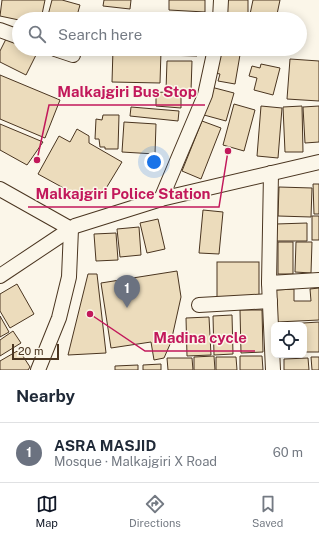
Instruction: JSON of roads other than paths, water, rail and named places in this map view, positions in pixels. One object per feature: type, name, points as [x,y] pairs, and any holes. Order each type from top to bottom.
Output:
[{"type":"street","points":[[220,12],[221,0]]},
{"type":"street","points":[[1,33],[12,35]]},
{"type":"street","points":[[161,199],[205,95],[213,56]]},
{"type":"street","points":[[0,276],[75,226],[161,199],[319,162]]},
{"type":"street","points":[[271,173],[269,283],[273,370]]},
{"type":"street","points":[[0,189],[71,229]]},
{"type":"street","points":[[38,370],[59,318],[70,277],[71,229]]},
{"type":"street","points":[[269,283],[319,280]]},
{"type":"street","points":[[199,305],[270,301]]},
{"type":"place","name":"Malkajgiri Police Station","points":[[228,151]]},
{"type":"place","name":"Malkajgiri Bus Stop","points":[[37,160]]},
{"type":"place","name":"ASRA MASJID","points":[[127,308]]},
{"type":"place","name":"Madina cycle","points":[[90,314]]}]
